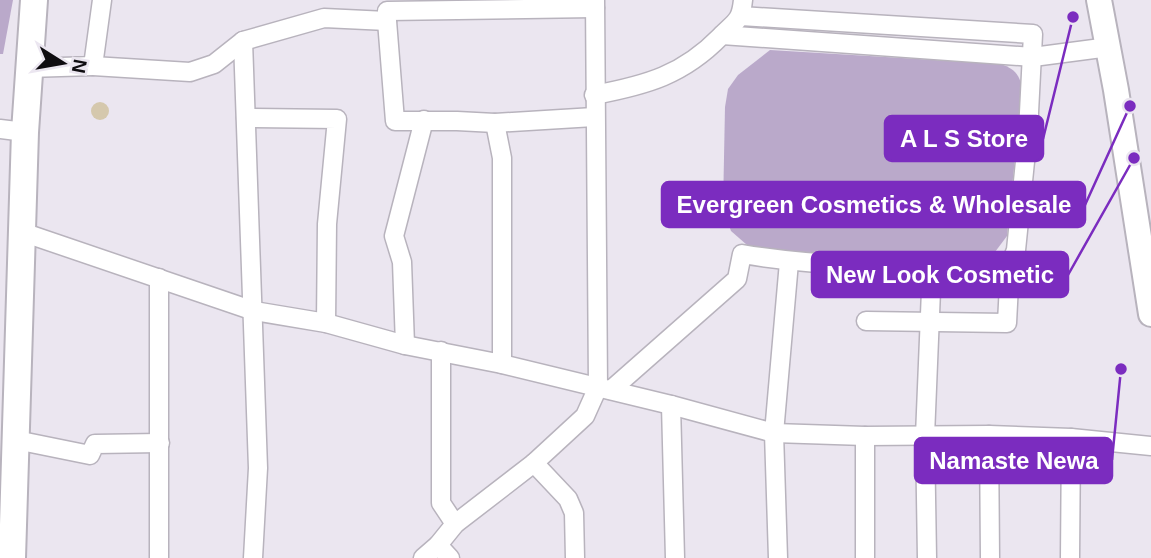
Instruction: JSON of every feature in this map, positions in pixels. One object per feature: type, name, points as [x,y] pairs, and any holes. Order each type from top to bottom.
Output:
[{"type":"main road","points":[[12,558],[22,232],[12,131],[28,68],[34,0]]},
{"type":"main road","points":[[1099,0],[1147,264],[1151,314]]},
{"type":"street","points":[[93,66],[102,0]]},
{"type":"street","points":[[594,117],[495,123],[395,121],[387,11],[413,5],[595,4],[594,117],[604,389]]},
{"type":"street","points":[[594,95],[627,89],[682,69],[707,51],[742,8],[1033,33],[1019,234],[1010,265],[1007,323],[866,321]]},
{"type":"street","points":[[28,68],[93,66],[190,72],[214,64],[243,41],[324,18],[387,21]]},
{"type":"street","points":[[722,35],[1033,57],[1109,47]]},
{"type":"street","points":[[243,41],[258,468],[253,558]]},
{"type":"street","points":[[246,118],[337,119],[327,224],[326,323]]},
{"type":"street","points":[[405,345],[402,262],[394,236],[424,120]]},
{"type":"street","points":[[495,123],[502,158],[502,364]]},
{"type":"street","points":[[22,232],[254,311],[326,323],[405,345],[502,364],[774,433],[865,436],[989,435],[1071,438],[1151,446]]},
{"type":"street","points":[[423,558],[444,551],[455,524],[534,463],[585,416],[604,389],[737,279],[742,254],[789,262],[1010,265]]},
{"type":"street","points":[[778,558],[774,433],[789,262]]},
{"type":"street","points":[[927,558],[925,436],[932,266]]},
{"type":"street","points":[[159,278],[159,558]]},
{"type":"street","points":[[441,352],[441,503],[455,524]]},
{"type":"street","points":[[671,405],[675,558]]},
{"type":"street","points":[[989,435],[990,558]]},
{"type":"street","points":[[865,436],[865,558]]},
{"type":"street","points":[[1070,558],[1071,438]]},
{"type":"street","points":[[16,440],[90,455],[95,444],[160,443]]},
{"type":"street","points":[[534,463],[568,499],[574,513],[575,558]]},
{"type":"shaded area","points":[[0,0],[13,0],[3,54],[0,54]]},
{"type":"shaded area","points":[[770,50],[1001,64],[1014,71],[1019,77],[1022,91],[1007,236],[995,252],[973,258],[790,256],[747,245],[731,231],[723,208],[725,107],[728,89],[738,75]]},
{"type":"shaded area","points":[[100,102],[106,105],[109,111],[106,117],[100,120],[94,117],[91,111],[94,105]]},
{"type":"place","name":"A L S Store","points":[[1073,17]]},
{"type":"place","name":"Evergreen Cosmetics & Wholesale","points":[[1130,106]]},
{"type":"place","name":"New Look Cosmetic","points":[[1134,158]]},
{"type":"place","name":"Namaste Newa","points":[[1121,369]]}]
